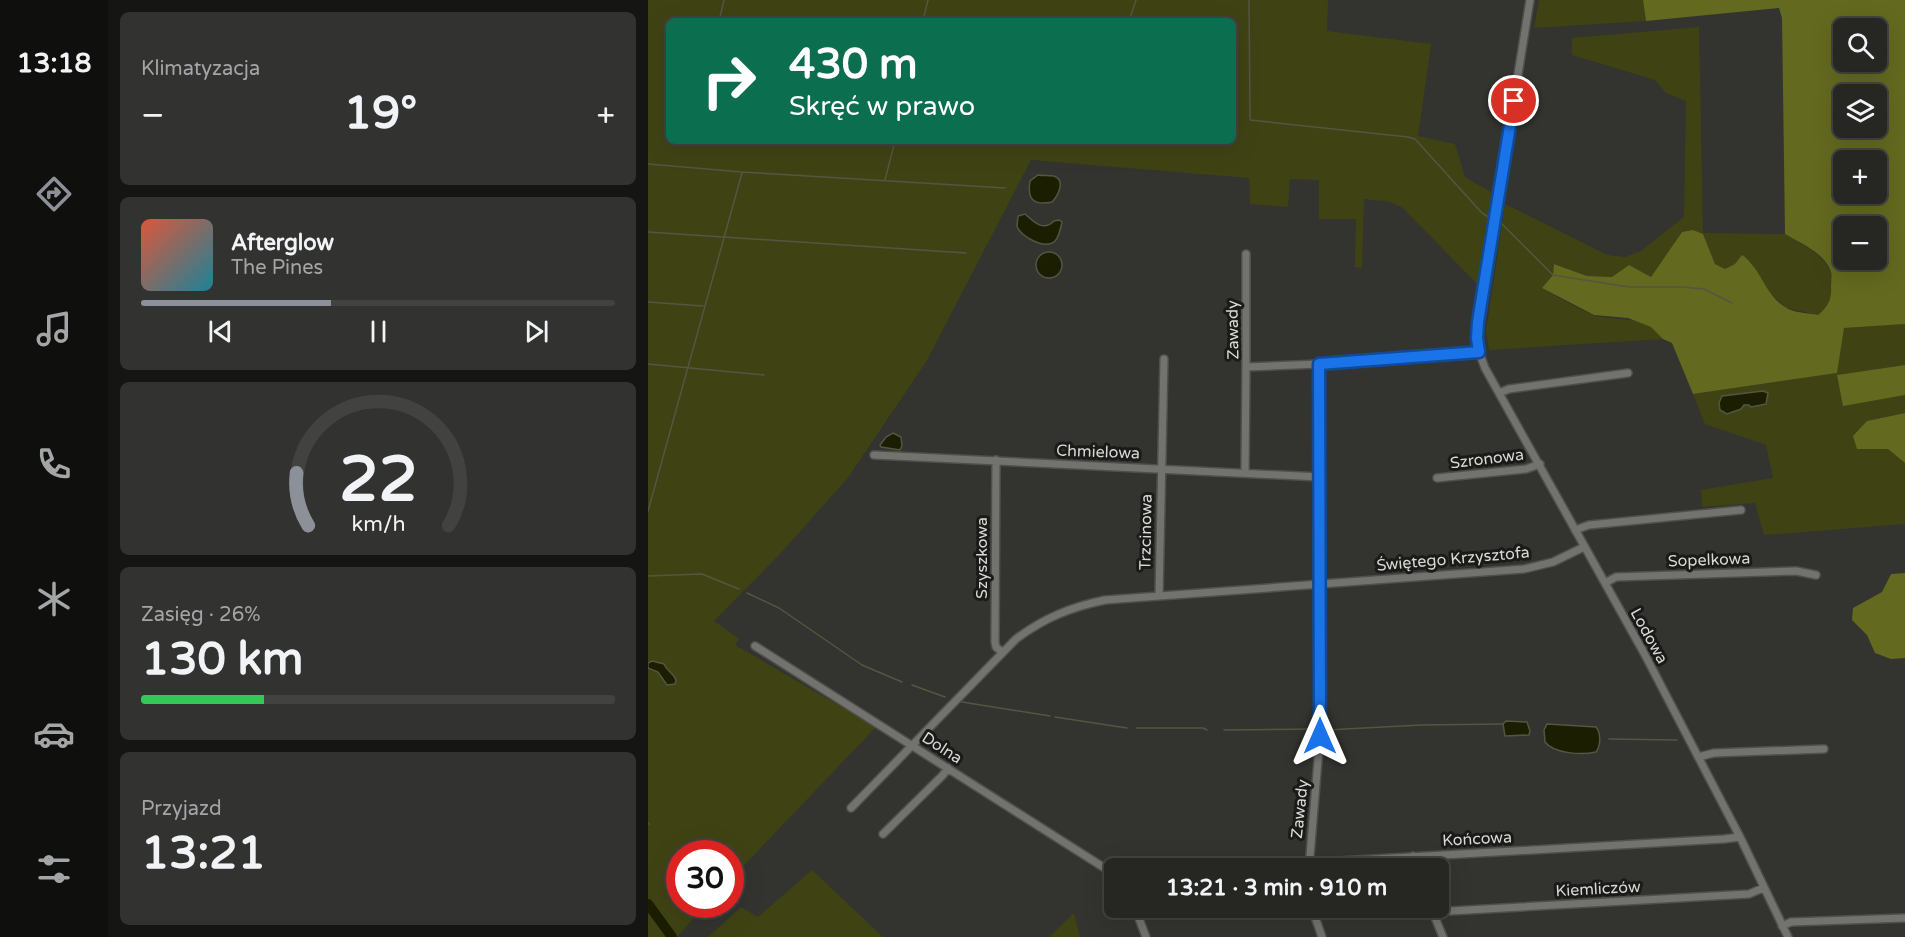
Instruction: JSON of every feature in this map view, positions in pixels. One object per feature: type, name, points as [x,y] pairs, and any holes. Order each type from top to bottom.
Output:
[{"type":"street","points":[[1319,364],[1479,352],[1478,322],[1530,0]]},
{"type":"street","name":"Zawady","points":[[1246,254],[1246,367],[1319,364],[1320,744],[1310,858]]},
{"type":"street","name":"Lodowa","points":[[1479,352],[1485,368],[1540,464],[1698,757],[1788,937]]},
{"type":"street","name":"Trzcinowa","points":[[1159,596],[1164,359]]},
{"type":"street","points":[[1245,472],[1246,367]]},
{"type":"street","points":[[1499,393],[1509,389],[1628,373]]},
{"type":"street","name":"Chmielowa","points":[[874,455],[1320,477]]},
{"type":"street","name":"Szyszkowa","points":[[996,460],[995,642],[996,647],[1002,652]]},
{"type":"street","name":"Szronowa","points":[[1437,478],[1526,469],[1540,464]]},
{"type":"street","points":[[1575,530],[1589,525],[1741,510]]},
{"type":"street","name":"Świętego Krzysztofa","points":[[851,808],[1002,652],[1029,629],[1065,610],[1105,600],[1524,569],[1553,562],[1584,547]]},
{"type":"street","name":"Sopelkowa","points":[[1605,583],[1616,577],[1796,570],[1816,575]]},
{"type":"street","name":"Dolna","points":[[755,646],[1104,868]]},
{"type":"street","points":[[1698,757],[1714,753],[1824,749]]},
{"type":"street","points":[[883,834],[948,768]]},
{"type":"street","name":"Końcowa","points":[[1390,858],[1740,837]]},
{"type":"street","name":"Kiemliczów","points":[[1449,909],[1749,894],[1763,888]]},
{"type":"street","points":[[1139,918],[1146,937]]},
{"type":"street","points":[[1315,918],[1322,937]]},
{"type":"street","points":[[1435,918],[1443,937]]},
{"type":"street","points":[[1782,926],[1791,922],[1905,918]]},
{"type":"green space","points":[[648,0],[1328,0],[1327,31],[1431,44],[1418,136],[1455,144],[1465,177],[1492,193],[1477,284],[1403,208],[1391,202],[1364,199],[1362,268],[1355,267],[1356,219],[1319,219],[1319,180],[1290,179],[1288,207],[1250,204],[1249,178],[1031,160],[926,362],[847,479],[779,555],[714,621],[739,639],[735,645],[876,727],[744,865],[744,840],[666,840],[666,918],[694,918],[677,937],[648,937]]},
{"type":"green space","points":[[1539,0],[1643,0],[1646,21],[1534,28]]},
{"type":"green space","points":[[1643,0],[1905,0],[1905,324],[1844,328],[1837,373],[1693,394],[1672,343],[1663,339],[1651,327],[1628,318],[1594,315],[1542,288],[1553,275],[1554,264],[1587,276],[1612,277],[1629,265],[1651,277],[1682,232],[1693,230],[1703,234],[1715,264],[1725,269],[1735,264],[1742,255],[1754,267],[1778,302],[1788,309],[1818,315],[1824,309],[1831,295],[1831,272],[1828,265],[1818,254],[1785,234],[1782,18],[1779,8],[1646,21]]},
{"type":"green space","points":[[1699,27],[1703,233],[1785,234],[1816,253],[1831,272],[1832,296],[1827,308],[1818,315],[1786,308],[1770,293],[1751,262],[1735,264],[1725,269],[1715,264],[1703,234],[1693,230],[1682,232],[1651,277],[1629,265],[1613,277],[1587,276],[1555,264],[1553,275],[1542,288],[1596,316],[1641,322],[1657,331],[1663,339],[1489,350],[1486,331],[1505,204],[1607,255],[1625,257],[1641,251],[1684,217],[1686,101],[1666,93],[1655,80],[1572,55],[1572,38]]},
{"type":"green space","points":[[1905,324],[1905,365],[1837,375],[1844,405],[1905,395],[1905,413],[1867,421],[1857,449],[1888,449],[1905,463],[1905,524],[1764,535],[1755,503],[1702,507],[1701,490],[1773,478],[1766,445],[1705,424],[1693,394],[1836,373],[1844,328]]},
{"type":"green space","points":[[1905,365],[1905,395],[1843,406],[1837,375]]},
{"type":"green space","points":[[1905,413],[1905,463],[1888,449],[1857,449],[1853,436],[1867,421]]},
{"type":"green space","points":[[1905,573],[1905,658],[1891,659],[1875,653],[1867,635],[1852,620],[1853,608],[1882,592],[1891,574]]},
{"type":"green space","points":[[812,870],[883,937],[708,937],[729,918],[744,918],[744,909],[758,917]]},
{"type":"green space","points":[[1074,913],[1080,937],[1049,937]]},
{"type":"shaded area","points":[[1038,175],[1054,176],[1060,181],[1057,196],[1052,202],[1040,203],[1031,197],[1030,181]]},
{"type":"shaded area","points":[[1025,214],[1042,226],[1059,220],[1062,222],[1055,241],[1040,243],[1023,234],[1017,223],[1018,216]]},
{"type":"shaded area","points":[[1049,252],[1058,256],[1062,265],[1058,274],[1049,278],[1040,274],[1036,265],[1040,256]]},
{"type":"shaded area","points":[[1763,391],[1768,393],[1766,404],[1751,407],[1744,405],[1741,409],[1727,414],[1720,410],[1719,403],[1722,396]]},
{"type":"shaded area","points":[[893,433],[901,437],[900,450],[881,447],[886,437]]},
{"type":"shaded area","points":[[652,661],[664,664],[675,677],[675,684],[667,685],[658,672],[648,668],[648,663]]},
{"type":"shaded area","points":[[1506,721],[1527,722],[1529,735],[1505,736],[1503,724]]},
{"type":"shaded area","points":[[1547,724],[1596,727],[1600,736],[1598,749],[1596,752],[1569,753],[1555,749],[1545,742],[1544,730]]},
{"type":"waterway","points":[[720,18],[724,0]]},
{"type":"waterway","points":[[924,18],[928,0]]},
{"type":"waterway","points":[[1130,18],[1136,0]]},
{"type":"waterway","points":[[1249,0],[1250,120],[1415,139],[1482,213],[1490,218]]},
{"type":"waterway","points":[[885,180],[894,144]]},
{"type":"waterway","points":[[648,164],[1005,188]]},
{"type":"waterway","points":[[648,511],[742,173]]},
{"type":"waterway","points":[[1502,224],[1553,275],[1629,287],[1704,289],[1732,303]]},
{"type":"waterway","points":[[648,232],[966,253]]},
{"type":"waterway","points":[[648,302],[703,306]]},
{"type":"waterway","points":[[648,364],[764,375]]},
{"type":"waterway","points":[[648,576],[702,574],[739,589]]},
{"type":"waterway","points":[[747,593],[779,608],[862,665],[902,682]]},
{"type":"waterway","points":[[912,685],[945,697]]},
{"type":"waterway","points":[[962,702],[1050,716]]},
{"type":"waterway","points":[[1055,717],[1127,728]]},
{"type":"waterway","points":[[1326,730],[1503,724]]},
{"type":"waterway","points":[[1136,728],[1203,728],[1207,730]]},
{"type":"waterway","points":[[1224,730],[1316,729]]},
{"type":"waterway","points":[[1609,739],[1677,740]]},
{"type":"waterway","points":[[648,904],[672,937]]},
{"type":"route","points":[[1320,736],[1319,364],[1479,352],[1478,322],[1514,101]]}]
